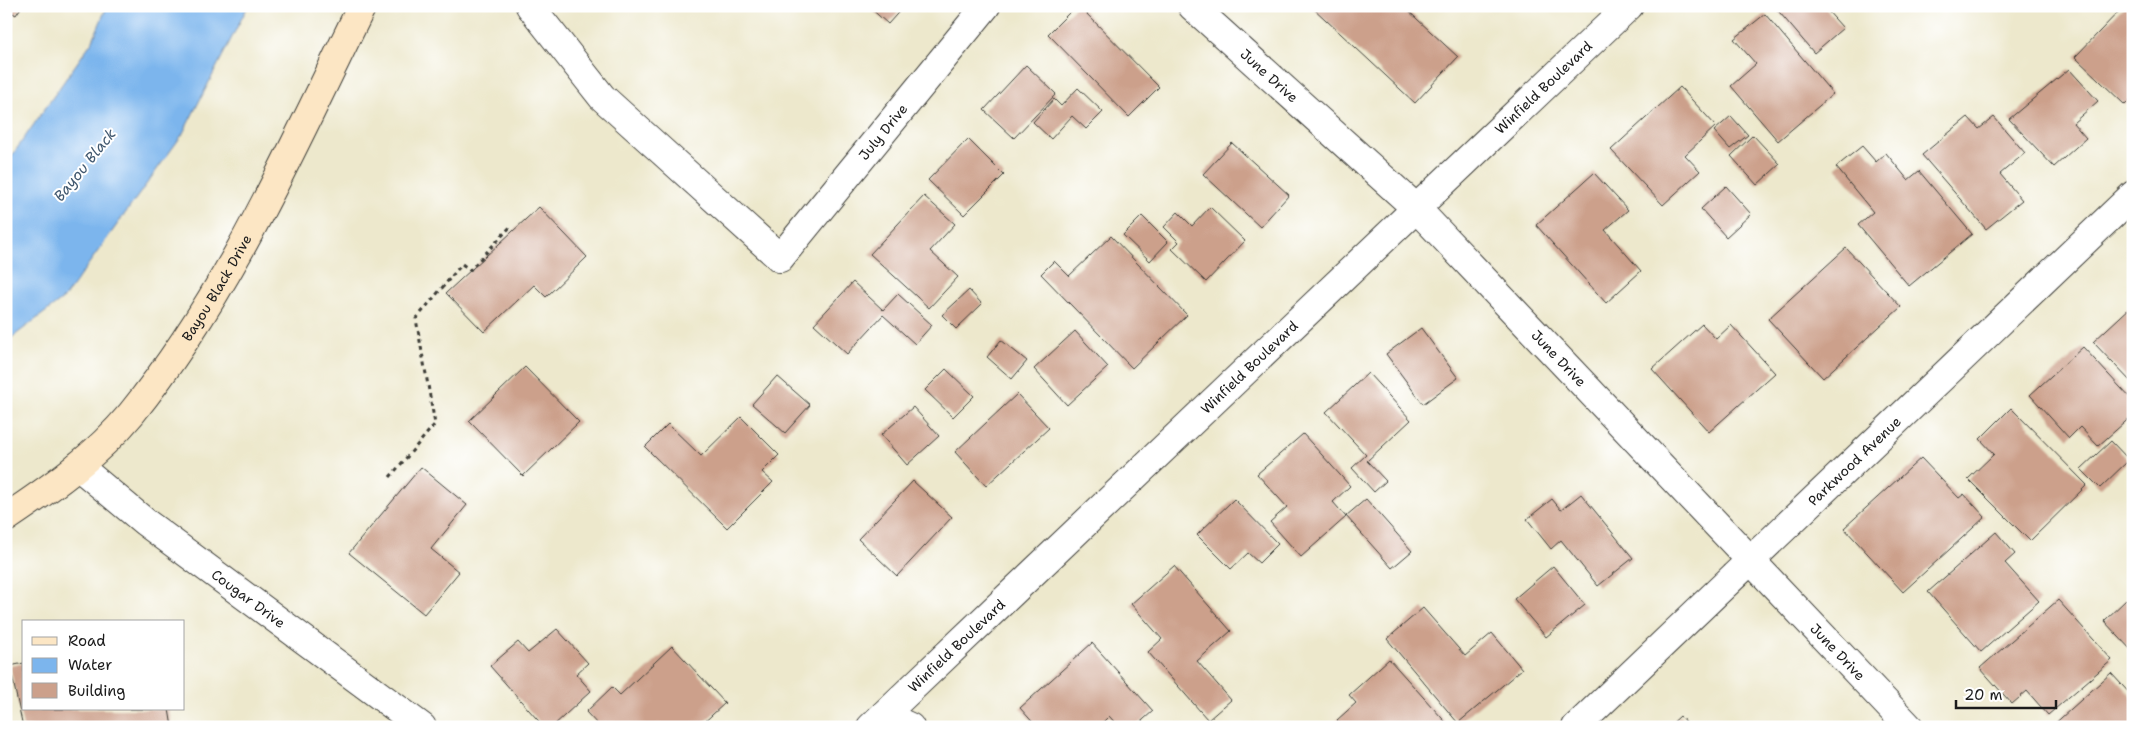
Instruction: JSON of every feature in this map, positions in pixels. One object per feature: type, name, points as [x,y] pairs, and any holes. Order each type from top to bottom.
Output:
[{"type":"main road","name":"Bayou Black Drive","points":[[6,518],[78,466],[130,415],[206,310],[268,196],[362,6]]},
{"type":"street","name":"July Drive","points":[[530,6],[602,97],[780,258],[986,6]]},
{"type":"street","name":"June Drive","points":[[1192,6],[1416,208],[1909,727]]},
{"type":"street","name":"Winfield Boulevard","points":[[878,721],[1629,6]]},
{"type":"street","name":"Parkwood Avenue","points":[[1576,727],[2133,195]]},
{"type":"street","name":"Cougar Drive","points":[[78,466],[145,522],[422,727]]},
{"type":"street","points":[[878,721],[910,727]]},
{"type":"path","points":[[390,477],[435,424],[416,319],[462,264],[470,270],[512,226]]},
{"type":"water","name":"Bayou Black","points":[[107,6],[248,6],[182,135],[64,298],[6,342],[6,164],[93,40]]},
{"type":"building","points":[[6,6],[22,6],[16,15],[6,9]]},
{"type":"building","points":[[868,6],[904,6],[888,24]]},
{"type":"building","points":[[1076,6],[1079,6],[1159,87],[1129,117],[1048,34]]},
{"type":"building","points":[[1311,6],[1403,6],[1458,57],[1415,103]]},
{"type":"building","points":[[1774,6],[1828,6],[1826,9],[1843,28],[1814,53]]},
{"type":"building","points":[[2124,6],[2133,6],[2133,97],[2125,105],[2075,57]]},
{"type":"building","points":[[1765,14],[1833,94],[1778,141],[1731,86],[1756,64],[1734,39]]},
{"type":"building","points":[[1026,65],[1056,94],[1014,138],[984,110]]},
{"type":"building","points":[[2069,69],[2098,101],[2073,123],[2086,138],[2054,167],[2009,119]]},
{"type":"building","points":[[1680,87],[1716,126],[1685,155],[1700,171],[1663,205],[1611,150]]},
{"type":"building","points":[[1078,88],[1103,112],[1086,129],[1072,116],[1051,139],[1033,122],[1054,99],[1061,106]]},
{"type":"building","points":[[1731,116],[1748,135],[1730,149],[1714,131]]},
{"type":"building","points":[[1968,117],[1979,129],[1994,117],[2025,153],[2000,174],[2022,200],[1986,229],[1922,155]]},
{"type":"building","points":[[1753,135],[1780,164],[1757,185],[1731,156]]},
{"type":"building","points":[[968,139],[1004,175],[964,215],[928,180]]},
{"type":"building","points":[[1232,143],[1289,195],[1260,227],[1203,174]]},
{"type":"building","points":[[1862,146],[1876,162],[1886,153],[1908,180],[1919,171],[1972,234],[1909,286],[1858,225],[1873,212],[1836,167]]},
{"type":"building","points":[[1594,173],[1628,210],[1605,230],[1641,271],[1606,303],[1536,225]]},
{"type":"building","points":[[1726,186],[1751,214],[1726,237],[1701,209]]},
{"type":"building","points":[[924,196],[955,224],[930,251],[958,277],[929,308],[870,254]]},
{"type":"building","points":[[539,207],[587,257],[546,297],[534,285],[484,332],[446,293]]},
{"type":"building","points":[[1210,207],[1245,241],[1206,282],[1172,249],[1179,242],[1164,227],[1178,212],[1192,226]]},
{"type":"building","points":[[1142,216],[1168,242],[1150,261],[1123,235]]},
{"type":"building","points":[[1111,236],[1187,315],[1132,368],[1041,274],[1054,261],[1069,276]]},
{"type":"building","points":[[1846,248],[1901,307],[1823,378],[1768,319]]},
{"type":"building","points":[[853,282],[883,310],[898,294],[932,325],[915,344],[883,315],[847,354],[814,324]]},
{"type":"building","points":[[969,290],[982,304],[956,329],[942,315]]},
{"type":"building","points":[[2133,305],[2133,384],[2093,342]]},
{"type":"building","points":[[1702,324],[1716,339],[1731,325],[1775,373],[1709,432],[1652,369]]},
{"type":"building","points":[[1421,328],[1458,378],[1423,404],[1386,354]]},
{"type":"building","points":[[1075,331],[1108,367],[1067,405],[1034,369]]},
{"type":"building","points":[[1001,340],[1027,361],[1012,379],[987,357]]},
{"type":"building","points":[[2083,347],[2133,401],[2133,415],[2098,446],[2080,427],[2069,438],[2030,395]]},
{"type":"building","points":[[525,367],[579,422],[523,476],[469,421]]},
{"type":"building","points":[[946,369],[974,396],[953,417],[925,390]]},
{"type":"building","points":[[1368,373],[1411,420],[1367,461],[1386,481],[1374,492],[1352,468],[1366,455],[1326,412]]},
{"type":"building","points":[[777,376],[810,405],[785,433],[752,404]]},
{"type":"building","points":[[1017,394],[1049,428],[986,486],[955,452]]},
{"type":"building","points":[[913,407],[939,436],[907,465],[881,435]]},
{"type":"building","points":[[2011,408],[2087,485],[2030,541],[1968,479],[1994,454],[1980,439]]},
{"type":"building","points":[[741,417],[779,455],[762,472],[773,482],[727,528],[645,447],[668,424],[701,456]]},
{"type":"building","points":[[1303,434],[1350,486],[1333,502],[1346,517],[1301,557],[1270,522],[1287,507],[1257,474]]},
{"type":"building","points":[[2111,441],[2129,460],[2100,488],[2081,469]]},
{"type":"building","points":[[1921,458],[1959,498],[1964,494],[1985,517],[1903,592],[1844,528]]},
{"type":"building","points":[[421,467],[467,505],[431,549],[459,572],[424,614],[349,553]]},
{"type":"building","points":[[913,481],[952,517],[897,576],[858,539]]},
{"type":"building","points":[[1581,494],[1633,558],[1598,586],[1561,540],[1551,549],[1527,519],[1552,499],[1561,510]]},
{"type":"building","points":[[1234,499],[1278,544],[1259,563],[1248,553],[1231,569],[1197,535]]},
{"type":"building","points":[[1366,499],[1412,551],[1392,568],[1346,516]]},
{"type":"building","points":[[1996,532],[2015,554],[2005,563],[2039,601],[1981,652],[1928,592]]},
{"type":"building","points":[[1174,566],[1231,631],[1197,661],[1231,700],[1208,720],[1148,652],[1162,639],[1131,604]]},
{"type":"building","points":[[1553,566],[1585,605],[1546,637],[1514,599]]},
{"type":"building","points":[[2127,599],[2133,605],[2133,652],[2104,621]]},
{"type":"building","points":[[2058,600],[2112,660],[2048,715],[2027,691],[2012,704],[1980,668]]},
{"type":"building","points":[[1423,608],[1465,656],[1492,633],[1522,669],[1458,723],[1387,639]]},
{"type":"building","points":[[557,629],[588,663],[576,674],[591,691],[552,727],[544,727],[490,666],[518,642],[528,653]]},
{"type":"building","points":[[1092,643],[1153,711],[1135,727],[1119,727],[1109,716],[1098,727],[1037,727],[1020,708]]},
{"type":"building","points":[[672,646],[725,703],[699,727],[600,727],[586,712],[612,687],[620,695]]},
{"type":"building","points":[[1389,659],[1450,727],[1344,727],[1337,720],[1356,703],[1349,695]]},
{"type":"building","points":[[22,663],[22,710],[169,710],[172,727],[23,727],[10,666]]},
{"type":"building","points":[[2111,673],[2133,697],[2133,727],[2051,727]]},
{"type":"building","points":[[1680,716],[1690,727],[1668,727]]}]
